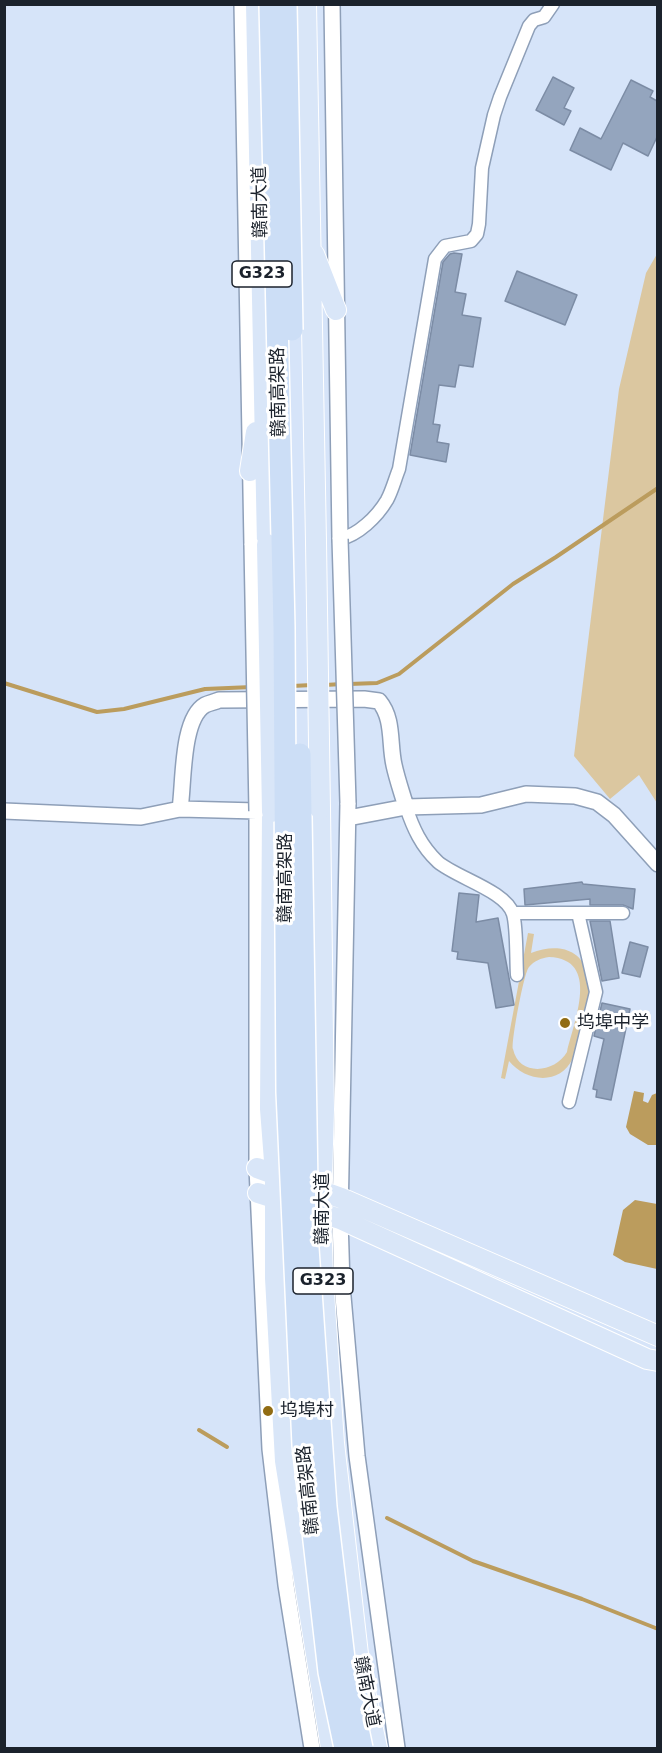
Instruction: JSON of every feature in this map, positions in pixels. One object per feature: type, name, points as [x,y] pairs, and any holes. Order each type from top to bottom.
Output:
[{"type":"highway","name":"赣南高架路","points":[[270,4],[284,616],[287,1092],[303,1445],[329,1672],[345,1749]]},
{"type":"highway","name":"赣南高架路","points":[[286,4],[308,1248],[326,1507],[345,1667],[362,1749]]},
{"type":"main road","name":"赣南大道","points":[[256,4],[264,363],[260,544],[264,811]]},
{"type":"main road","name":"G323","points":[[306,4],[309,243]]},
{"type":"main road","points":[[309,243],[336,310]]},
{"type":"main road","name":"赣南大道","points":[[309,243],[320,809],[324,1110],[322,1192],[331,1216],[323,1277],[334,1443],[351,1594],[359,1663],[377,1749]]},
{"type":"main road","points":[[250,471],[264,363]]},
{"type":"main road","name":"G323","points":[[264,811],[270,1109],[266,1171],[275,1278],[285,1461],[331,1749]]},
{"type":"main road","points":[[270,1109],[324,1110]]},
{"type":"main road","points":[[266,1171],[341,1198],[657,1336]]},
{"type":"main road","points":[[267,1196],[331,1216],[647,1359],[657,1361]]},
{"type":"main road","points":[[275,1278],[323,1277]]},
{"type":"street","points":[[242,4],[250,471],[260,544]]},
{"type":"street","points":[[332,4],[340,539],[348,811],[341,1198],[331,1216],[342,1286],[357,1456],[397,1749]]},
{"type":"street","points":[[340,539],[351,537],[387,500],[399,469],[435,259],[445,246],[471,241],[477,234],[482,168],[500,97],[529,26],[534,20],[544,17],[553,4]]},
{"type":"street","points":[[180,809],[189,726],[205,705],[219,700],[364,699],[380,701],[389,718],[394,765],[413,828],[423,846],[440,863],[458,876],[499,896],[513,913],[517,975]]},
{"type":"street","points":[[348,811],[481,805],[526,794],[575,796],[597,802],[614,815],[657,864]]},
{"type":"street","points":[[4,811],[141,817],[180,809],[264,811],[266,1171]]},
{"type":"street","points":[[513,913],[623,913]]},
{"type":"street","points":[[569,1102],[596,992],[578,913]]},
{"type":"street","points":[[267,1196],[270,1449],[286,1585],[312,1749]]},
{"type":"shaded area","points":[[657,254],[657,803],[639,775],[610,799],[574,756],[619,389],[646,273]]},
{"type":"shaded area","points":[[528,933],[534,934],[531,953],[557,948],[572,952],[579,957],[591,981],[591,995],[577,1049],[567,1067],[552,1077],[542,1078],[524,1073],[509,1061],[505,1079],[501,1078]],"holes":[[[543,958],[565,960],[575,968],[580,994],[567,1052],[561,1059],[546,1068],[530,1068],[522,1064],[513,1049],[521,993],[527,972],[533,963]]]},
{"type":"shaded area","points":[[634,1091],[644,1093],[643,1101],[648,1103],[652,1095],[657,1093],[657,1145],[648,1145],[630,1134],[626,1127]]},
{"type":"shaded area","points":[[635,1200],[657,1204],[657,1269],[625,1262],[613,1255],[623,1210]]},
{"type":"building","points":[[553,77],[574,88],[564,108],[571,111],[564,125],[536,110]]},
{"type":"building","points":[[631,80],[653,91],[650,97],[657,101],[657,137],[648,156],[623,143],[611,170],[570,150],[580,128],[601,139]]},
{"type":"building","points":[[454,253],[462,254],[455,292],[466,294],[462,315],[481,318],[473,367],[459,365],[455,387],[439,385],[433,424],[440,425],[437,442],[449,444],[446,462],[410,455],[443,262]]},
{"type":"building","points":[[517,271],[577,295],[565,325],[505,301]]},
{"type":"building","points":[[582,882],[583,884],[635,889],[633,909],[623,905],[590,905],[590,899],[525,905],[524,889]]},
{"type":"building","points":[[459,893],[479,895],[476,922],[498,918],[514,1005],[496,1008],[488,963],[457,959],[458,952],[452,951]]},
{"type":"building","points":[[590,921],[610,921],[619,978],[602,981]]},
{"type":"building","points":[[630,942],[648,947],[640,977],[622,973]]},
{"type":"building","points":[[602,1003],[630,1009],[611,1100],[596,1097],[597,1090],[593,1089],[604,1039],[594,1036]]},
{"type":"waterway","points":[[349,684],[377,683],[399,674],[513,584],[658,488]]},
{"type":"waterway","points":[[4,683],[97,712],[124,709],[205,689],[252,687]]},
{"type":"waterway","points":[[325,685],[342,684]]},
{"type":"waterway","points":[[292,686],[312,685]]},
{"type":"waterway","points":[[199,1430],[227,1447]]},
{"type":"waterway","points":[[387,1518],[473,1561],[582,1599],[658,1629]]},
{"type":"place","name":"坞埠中学","points":[[565,1023]]},
{"type":"place","name":"坞埠村","points":[[268,1411]]}]
